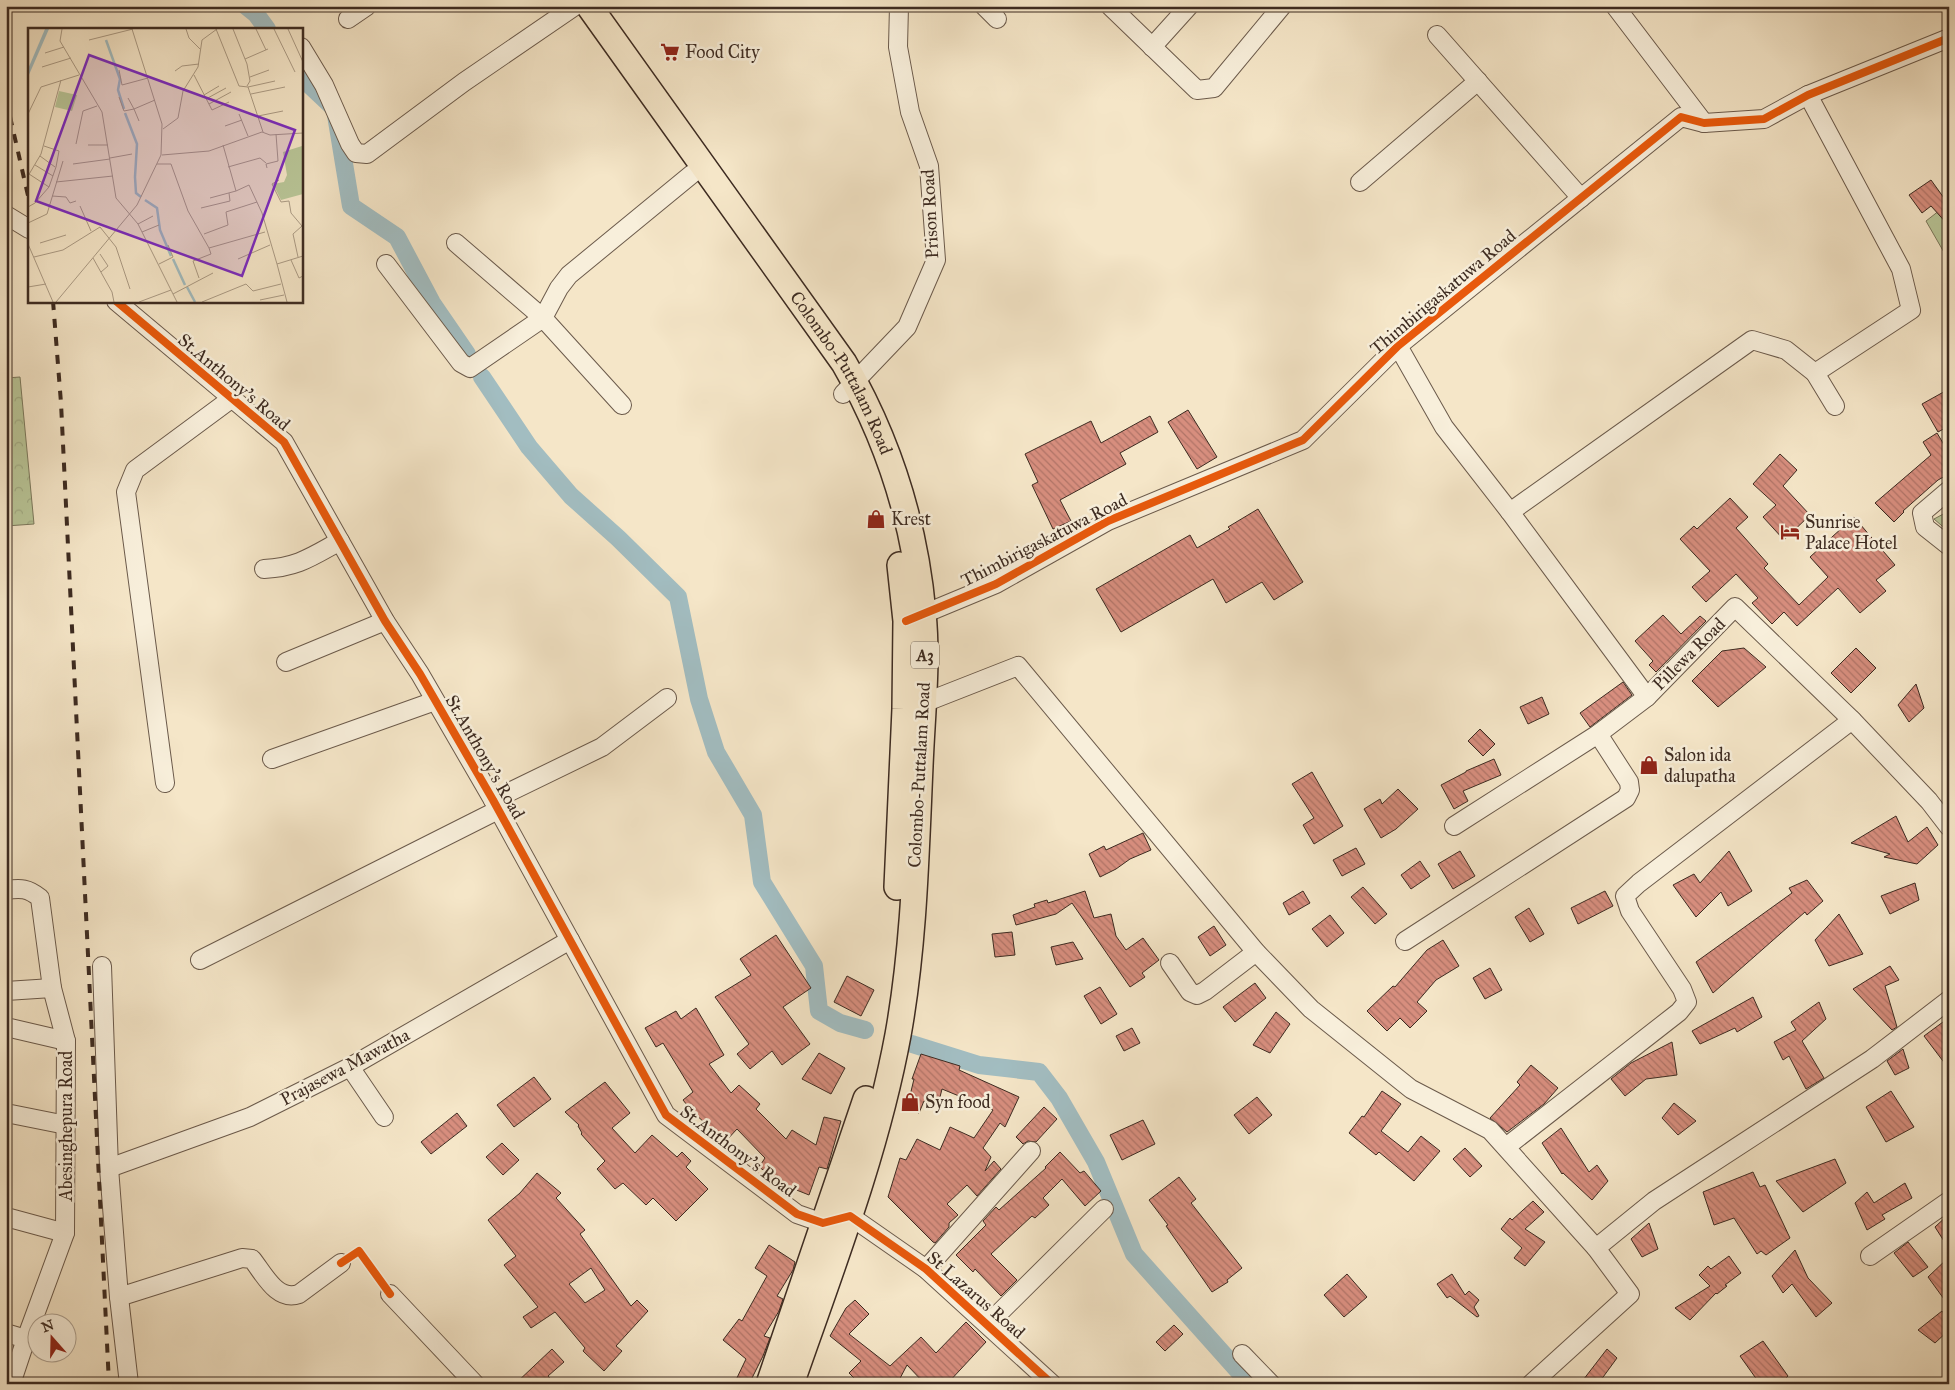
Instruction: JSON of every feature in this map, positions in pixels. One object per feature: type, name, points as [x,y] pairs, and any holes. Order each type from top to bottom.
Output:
[{"type":"highway","name":"Colombo-Puttalam Road","points":[[575,6],[779,298],[849,388]]},
{"type":"highway","name":"Colombo-Puttalam Road","points":[[588,6],[830,342],[849,388],[855,415],[872,455],[889,509],[902,577],[915,618],[915,870],[907,969],[892,1059],[878,1118],[850,1216],[791,1384]]},
{"type":"highway","name":"Colombo-Puttalam Road","points":[[769,1384],[862,1113],[886,1004],[891,967],[914,706]]},
{"type":"street","points":[[348,19],[367,6]]},
{"type":"street","points":[[302,48],[324,85],[350,144],[356,153],[367,154],[464,82],[575,6]]},
{"type":"street","name":"Prison Road","points":[[849,388],[907,327],[936,260],[929,166],[910,112],[898,47],[899,6]]},
{"type":"street","points":[[984,6],[997,19]]},
{"type":"street","points":[[1152,47],[1188,6]]},
{"type":"street","points":[[1118,9],[1152,47],[1197,90],[1214,88],[1282,6]]},
{"type":"street","points":[[1615,6],[1704,123]]},
{"type":"street","points":[[1437,35],[1581,198]]},
{"type":"street","name":"Thimbirigaskatuwa Road","points":[[915,618],[996,584],[1108,520],[1303,440],[1398,346],[1681,117],[1704,123],[1764,119],[1808,95],[1949,38]]},
{"type":"street","points":[[1360,182],[1478,81]]},
{"type":"street","points":[[1808,95],[1902,269],[1911,310],[1815,374]]},
{"type":"street","points":[[386,264],[461,363],[470,368],[543,318],[559,288],[569,275],[692,174]]},
{"type":"street","points":[[6,215],[28,228]]},
{"type":"street","points":[[456,243],[543,318],[622,405]]},
{"type":"street","name":"St.Anthony's Road","points":[[117,302],[284,442],[385,620],[420,674],[496,805],[666,1116],[797,1214],[823,1223]]},
{"type":"street","points":[[1510,512],[1752,340],[1786,350],[1815,374],[1835,406]]},
{"type":"street","name":"Pillewa Road","points":[[1398,346],[1444,427],[1510,512],[1647,697],[1736,607],[1852,720],[1929,801],[1949,827]]},
{"type":"street","points":[[165,783],[126,492],[135,470],[231,398]]},
{"type":"street","points":[[1949,490],[1922,514],[1925,527],[1949,546]]},
{"type":"street","points":[[264,569],[281,568],[300,563],[340,541]]},
{"type":"street","points":[[286,662],[385,620]]},
{"type":"street","points":[[914,706],[1018,666],[1256,952],[1311,1009],[1411,1089],[1490,1130],[1506,1147],[1596,1248],[1630,1294],[1531,1384]]},
{"type":"street","points":[[1454,826],[1598,734],[1647,697]]},
{"type":"street","points":[[200,960],[496,805],[602,747],[667,698]]},
{"type":"street","points":[[272,759],[435,701]]},
{"type":"street","points":[[1506,1147],[1679,1012],[1687,1002],[1682,989],[1630,911],[1625,896],[1647,876],[1852,720]]},
{"type":"street","points":[[1405,940],[1626,798],[1630,790],[1629,782],[1598,734]]},
{"type":"street","name":"Abesinghepura Road","points":[[6,890],[23,888],[40,898],[52,988],[66,1041],[66,1233],[26,1339],[12,1384]]},
{"type":"street","name":"Prajasewa Mawatha","points":[[109,1168],[250,1117],[350,1066],[570,940]]},
{"type":"street","points":[[1170,963],[1190,992],[1197,995],[1256,952]]},
{"type":"street","points":[[102,966],[109,1168],[128,1384]]},
{"type":"street","points":[[6,990],[52,988]]},
{"type":"street","points":[[1596,1248],[1654,1201],[1872,1059],[1949,1000]]},
{"type":"street","points":[[6,1027],[66,1041]]},
{"type":"street","points":[[350,1066],[384,1118]]},
{"type":"street","points":[[6,1113],[66,1125]]},
{"type":"street","points":[[926,1269],[1031,1151]]},
{"type":"street","points":[[1870,1256],[1949,1200]]},
{"type":"street","points":[[988,1324],[1104,1209]]},
{"type":"street","points":[[823,1223],[850,1216]]},
{"type":"street","name":"St Lazarus Road","points":[[850,1216],[926,1269],[1052,1384]]},
{"type":"street","points":[[6,1217],[66,1233]]},
{"type":"street","points":[[119,1297],[242,1258],[252,1259],[275,1289],[286,1296],[292,1296],[299,1294],[341,1263]]},
{"type":"street","points":[[390,1294],[475,1384]]},
{"type":"street","points":[[6,1333],[26,1339]]},
{"type":"street","points":[[1242,1354],[1271,1384]]},
{"type":"green space","points":[[1949,203],[1949,261],[1926,221]]},
{"type":"green space","points":[[20,377],[34,524],[6,526],[6,378]]},
{"type":"green space","points":[[1949,511],[1949,532],[1934,519]]},
{"type":"building","points":[[1931,180],[1949,205],[1949,226],[1931,206],[1922,213],[1909,195]]},
{"type":"building","points":[[1949,389],[1949,426],[1938,432],[1922,404]]},
{"type":"building","points":[[1188,410],[1217,457],[1197,469],[1168,422]]},
{"type":"building","points":[[1150,416],[1158,432],[1120,453],[1126,464],[1060,500],[1071,521],[1053,529],[1032,485],[1038,482],[1025,454],[1091,421],[1101,443]]},
{"type":"building","points":[[1937,433],[1949,453],[1949,474],[1938,480],[1903,511],[1894,522],[1875,503],[1931,455],[1923,442]]},
{"type":"building","points":[[1780,454],[1797,470],[1783,486],[1810,515],[1784,540],[1763,517],[1776,505],[1753,484]]},
{"type":"building","points":[[1730,498],[1748,517],[1736,528],[1768,564],[1764,568],[1799,605],[1828,577],[1810,557],[1854,517],[1895,565],[1876,580],[1886,591],[1860,613],[1838,588],[1797,626],[1784,612],[1772,624],[1752,603],[1758,598],[1736,574],[1706,602],[1692,587],[1710,571],[1680,539],[1694,526],[1697,529]]},
{"type":"building","points":[[1258,509],[1303,582],[1274,600],[1262,582],[1226,603],[1213,579],[1121,632],[1096,589],[1190,535],[1197,548],[1230,529],[1228,527]]},
{"type":"building","points":[[1663,615],[1681,634],[1700,616],[1706,621],[1656,672],[1649,665],[1653,661],[1635,641]]},
{"type":"building","points":[[1744,648],[1766,667],[1718,707],[1692,681],[1722,651]]},
{"type":"building","points":[[1856,648],[1876,668],[1851,693],[1831,673]]},
{"type":"building","points":[[1623,682],[1632,695],[1590,727],[1580,713]]},
{"type":"building","points":[[1916,684],[1924,708],[1909,722],[1898,705]]},
{"type":"building","points":[[1542,697],[1549,714],[1528,724],[1520,707]]},
{"type":"building","points":[[1480,729],[1495,744],[1483,756],[1468,741]]},
{"type":"building","points":[[1494,759],[1501,775],[1463,791],[1468,801],[1454,809],[1441,785],[1466,771]]},
{"type":"building","points":[[1312,772],[1343,826],[1314,844],[1303,825],[1314,818],[1292,784]]},
{"type":"building","points":[[1398,789],[1418,809],[1396,829],[1381,838],[1364,809],[1380,799],[1382,804]]},
{"type":"building","points":[[1896,816],[1908,842],[1927,827],[1938,845],[1917,864],[1884,857],[1890,854],[1851,843]]},
{"type":"building","points":[[1143,833],[1151,850],[1130,859],[1100,877],[1089,854],[1104,846],[1106,850]]},
{"type":"building","points":[[1356,848],[1365,864],[1342,876],[1333,860]]},
{"type":"building","points":[[1460,851],[1475,876],[1453,889],[1438,864]]},
{"type":"building","points":[[1729,851],[1752,891],[1728,906],[1721,892],[1696,917],[1673,885],[1694,874],[1700,883]]},
{"type":"building","points":[[1420,861],[1430,876],[1411,889],[1401,875]]},
{"type":"building","points":[[1807,880],[1823,901],[1807,915],[1805,912],[1713,993],[1696,962],[1792,893],[1789,888]]},
{"type":"building","points":[[1915,883],[1919,900],[1890,914],[1881,896]]},
{"type":"building","points":[[1363,887],[1387,914],[1375,924],[1351,897]]},
{"type":"building","points":[[1085,891],[1094,918],[1111,914],[1116,936],[1126,950],[1143,938],[1159,960],[1142,973],[1145,977],[1130,987],[1072,903],[1056,914],[1016,925],[1013,915],[1035,907],[1034,904],[1047,900],[1048,903]]},
{"type":"building","points":[[1303,891],[1310,903],[1289,915],[1283,903]]},
{"type":"building","points":[[1605,891],[1613,906],[1578,924],[1571,908]]},
{"type":"building","points":[[1529,908],[1544,934],[1530,942],[1515,917]]},
{"type":"building","points":[[1839,914],[1863,954],[1829,966],[1815,940]]},
{"type":"building","points":[[1330,915],[1344,933],[1327,947],[1312,929]]},
{"type":"building","points":[[1214,926],[1226,945],[1210,956],[1198,937]]},
{"type":"building","points":[[1012,932],[1015,955],[995,957],[992,934]]},
{"type":"building","points":[[776,935],[811,988],[783,1007],[810,1044],[782,1065],[772,1051],[750,1069],[737,1054],[749,1044],[715,997],[751,975],[740,959]]},
{"type":"building","points":[[1443,940],[1459,966],[1436,980],[1417,1002],[1427,1011],[1410,1028],[1400,1018],[1387,1031],[1367,1011],[1393,986],[1395,987],[1427,950]]},
{"type":"building","points":[[1073,942],[1083,959],[1056,965],[1051,947]]},
{"type":"building","points":[[1890,966],[1899,980],[1885,986],[1897,1027],[1892,1030],[1853,989]]},
{"type":"building","points":[[1490,968],[1502,990],[1485,999],[1473,978]]},
{"type":"building","points":[[847,976],[874,990],[861,1016],[834,1002]]},
{"type":"building","points":[[1255,983],[1266,998],[1235,1022],[1223,1007]]},
{"type":"building","points":[[1100,987],[1117,1014],[1101,1024],[1084,996]]},
{"type":"building","points":[[1753,997],[1762,1017],[1737,1032],[1735,1028],[1700,1044],[1692,1031]]},
{"type":"building","points":[[1819,1002],[1826,1019],[1802,1041],[1824,1078],[1806,1089],[1789,1056],[1783,1060],[1774,1042],[1796,1030],[1791,1022]]},
{"type":"building","points":[[696,1008],[724,1055],[709,1064],[731,1093],[739,1085],[760,1104],[756,1109],[786,1139],[792,1130],[816,1145],[824,1117],[841,1121],[827,1169],[819,1167],[809,1195],[784,1185],[759,1167],[765,1158],[737,1129],[725,1142],[683,1100],[693,1092],[663,1043],[656,1047],[645,1028],[676,1011],[681,1019]]},
{"type":"building","points":[[1276,1012],[1290,1024],[1270,1053],[1253,1045]]},
{"type":"building","points":[[1943,1022],[1949,1030],[1949,1069],[1924,1036]]},
{"type":"building","points":[[1132,1028],[1140,1043],[1124,1051],[1116,1036]]},
{"type":"building","points":[[1672,1042],[1677,1075],[1646,1079],[1625,1096],[1611,1079],[1631,1063]]},
{"type":"building","points":[[1903,1049],[1909,1068],[1895,1075],[1887,1061]]},
{"type":"building","points":[[819,1053],[845,1068],[831,1094],[802,1079]]},
{"type":"building","points":[[921,1054],[960,1066],[959,1070],[1019,1097],[1005,1127],[1000,1123],[983,1148],[991,1157],[985,1171],[994,1161],[1001,1169],[977,1196],[967,1185],[947,1204],[958,1215],[949,1223],[949,1227],[935,1243],[888,1197],[900,1158],[906,1160],[917,1139],[940,1150],[950,1127],[974,1138],[993,1110],[942,1089],[938,1105],[924,1101],[919,1113],[907,1108],[914,1079],[912,1079]]},
{"type":"building","points":[[1531,1065],[1558,1088],[1544,1104],[1507,1132],[1490,1118],[1520,1085],[1517,1082]]},
{"type":"building","points":[[534,1077],[551,1099],[514,1127],[497,1105]]},
{"type":"building","points":[[605,1082],[630,1113],[612,1128],[635,1153],[652,1135],[677,1157],[682,1152],[691,1161],[686,1167],[708,1189],[676,1221],[653,1198],[646,1205],[623,1183],[615,1189],[597,1169],[605,1161],[581,1134],[579,1125],[565,1112]]},
{"type":"building","points":[[1382,1091],[1401,1104],[1381,1131],[1408,1152],[1421,1136],[1440,1151],[1414,1181],[1379,1152],[1376,1155],[1349,1133],[1362,1116],[1364,1117]]},
{"type":"building","points":[[1891,1091],[1914,1127],[1886,1142],[1866,1107]]},
{"type":"building","points":[[1257,1097],[1272,1115],[1249,1134],[1234,1115]]},
{"type":"building","points":[[1674,1103],[1696,1121],[1678,1135],[1662,1118]]},
{"type":"building","points":[[1044,1107],[1057,1119],[1036,1142],[1028,1141],[1023,1144],[1016,1137]]},
{"type":"building","points":[[457,1113],[467,1126],[431,1154],[421,1142]]},
{"type":"building","points":[[1143,1120],[1155,1144],[1122,1160],[1110,1135]]},
{"type":"building","points":[[1561,1128],[1589,1172],[1597,1165],[1608,1181],[1592,1200],[1562,1174],[1542,1143]]},
{"type":"building","points":[[502,1143],[519,1160],[503,1175],[486,1157]]},
{"type":"building","points":[[1465,1148],[1482,1166],[1470,1177],[1453,1159]]},
{"type":"building","points":[[1060,1152],[1080,1173],[1084,1171],[1101,1191],[1085,1206],[1062,1179],[1043,1198],[1049,1205],[1035,1218],[1032,1216],[991,1254],[1017,1280],[1001,1296],[975,1269],[973,1272],[956,1255],[986,1225],[983,1221],[996,1207],[999,1210],[1046,1168]]},
{"type":"building","points":[[1835,1159],[1846,1183],[1803,1212],[1776,1181]]},
{"type":"building","points":[[1753,1172],[1760,1187],[1765,1185],[1790,1238],[1766,1255],[1761,1251],[1757,1254],[1734,1218],[1714,1225],[1703,1192]]},
{"type":"building","points":[[537,1173],[561,1193],[556,1198],[585,1230],[580,1234],[631,1306],[637,1300],[648,1311],[616,1346],[622,1351],[604,1371],[583,1351],[585,1348],[555,1312],[531,1328],[523,1317],[538,1307],[504,1265],[516,1256],[488,1220],[520,1193]],"holes":[[[591,1268],[605,1290],[585,1303],[569,1284]]]},
{"type":"building","points":[[1179,1177],[1196,1199],[1191,1203],[1242,1268],[1227,1280],[1228,1282],[1212,1292],[1166,1226],[1168,1225],[1149,1200]]},
{"type":"building","points":[[1905,1183],[1912,1198],[1882,1215],[1885,1219],[1867,1230],[1855,1203],[1867,1192],[1874,1203]]},
{"type":"building","points":[[1533,1201],[1544,1212],[1525,1229],[1545,1242],[1525,1266],[1514,1258],[1522,1248],[1501,1229],[1510,1218],[1512,1220]]},
{"type":"building","points":[[1949,1214],[1949,1249],[1935,1227]]},
{"type":"building","points":[[1649,1223],[1658,1249],[1642,1257],[1631,1239]]},
{"type":"building","points":[[1908,1242],[1928,1267],[1913,1277],[1894,1253]]},
{"type":"building","points":[[769,1245],[795,1262],[793,1270],[777,1296],[783,1299],[779,1311],[764,1336],[770,1338],[749,1384],[734,1384],[746,1359],[723,1340],[739,1319],[742,1321],[767,1276],[755,1268]]},
{"type":"building","points":[[1795,1250],[1808,1278],[1832,1303],[1816,1317],[1792,1284],[1783,1293],[1772,1276]]},
{"type":"building","points":[[1729,1256],[1741,1273],[1716,1293],[1690,1320],[1675,1308],[1710,1286],[1699,1275],[1708,1266],[1711,1269]]},
{"type":"building","points":[[1949,1257],[1949,1306],[1928,1277]]},
{"type":"building","points":[[1347,1274],[1367,1297],[1344,1317],[1324,1295]]},
{"type":"building","points":[[1452,1274],[1465,1295],[1469,1291],[1479,1300],[1474,1307],[1479,1316],[1477,1317],[1450,1296],[1447,1298],[1437,1284]]},
{"type":"building","points":[[855,1300],[869,1314],[849,1334],[890,1366],[921,1337],[936,1353],[966,1322],[986,1342],[947,1384],[925,1384],[907,1365],[897,1384],[860,1384],[849,1373],[861,1361],[830,1336],[846,1308]]},
{"type":"building","points":[[1942,1311],[1949,1320],[1949,1330],[1935,1343],[1918,1330]]},
{"type":"building","points":[[1174,1325],[1183,1334],[1165,1351],[1156,1342]]},
{"type":"building","points":[[1763,1341],[1788,1376],[1780,1384],[1760,1384],[1740,1356]]},
{"type":"building","points":[[552,1349],[564,1362],[548,1376],[555,1384],[515,1384]]},
{"type":"building","points":[[1607,1349],[1617,1358],[1598,1384],[1580,1384]]},
{"type":"waterway","points":[[246,6],[256,14],[266,28]]},
{"type":"waterway","points":[[302,78],[335,109],[351,206],[397,237],[432,303],[467,354]]},
{"type":"waterway","points":[[482,377],[529,447],[571,496],[618,538],[678,597],[699,699],[716,752],[753,815],[762,882],[814,966],[819,1011],[840,1023],[865,1030]]},
{"type":"waterway","points":[[912,1044],[979,1065],[1039,1072],[1059,1098],[1096,1162],[1134,1254],[1250,1384]]},
{"type":"railway","points":[[6,99],[28,196]]},
{"type":"railway","points":[[53,302],[61,403],[109,1384]]},
{"type":"cycle path","points":[[906,621],[996,584],[1108,521],[1303,440],[1398,346],[1681,117],[1704,123],[1764,119],[1808,95],[1949,38]]},
{"type":"cycle path","points":[[117,302],[284,442],[385,621],[420,674],[493,800],[666,1115],[797,1214],[823,1223],[850,1216],[926,1269],[1052,1384]]},
{"type":"cycle path","points":[[341,1263],[359,1251],[390,1294]]},
{"type":"place","name":"Food City","points":[[670,52]]},
{"type":"place","name":"Krest","points":[[876,519]]},
{"type":"place","name":"Sunrise Palace Hotel","points":[[1790,532]]},
{"type":"place","name":"Salon ida dalupatha","points":[[1649,765]]},
{"type":"place","name":"Syn food","points":[[910,1102]]}]
